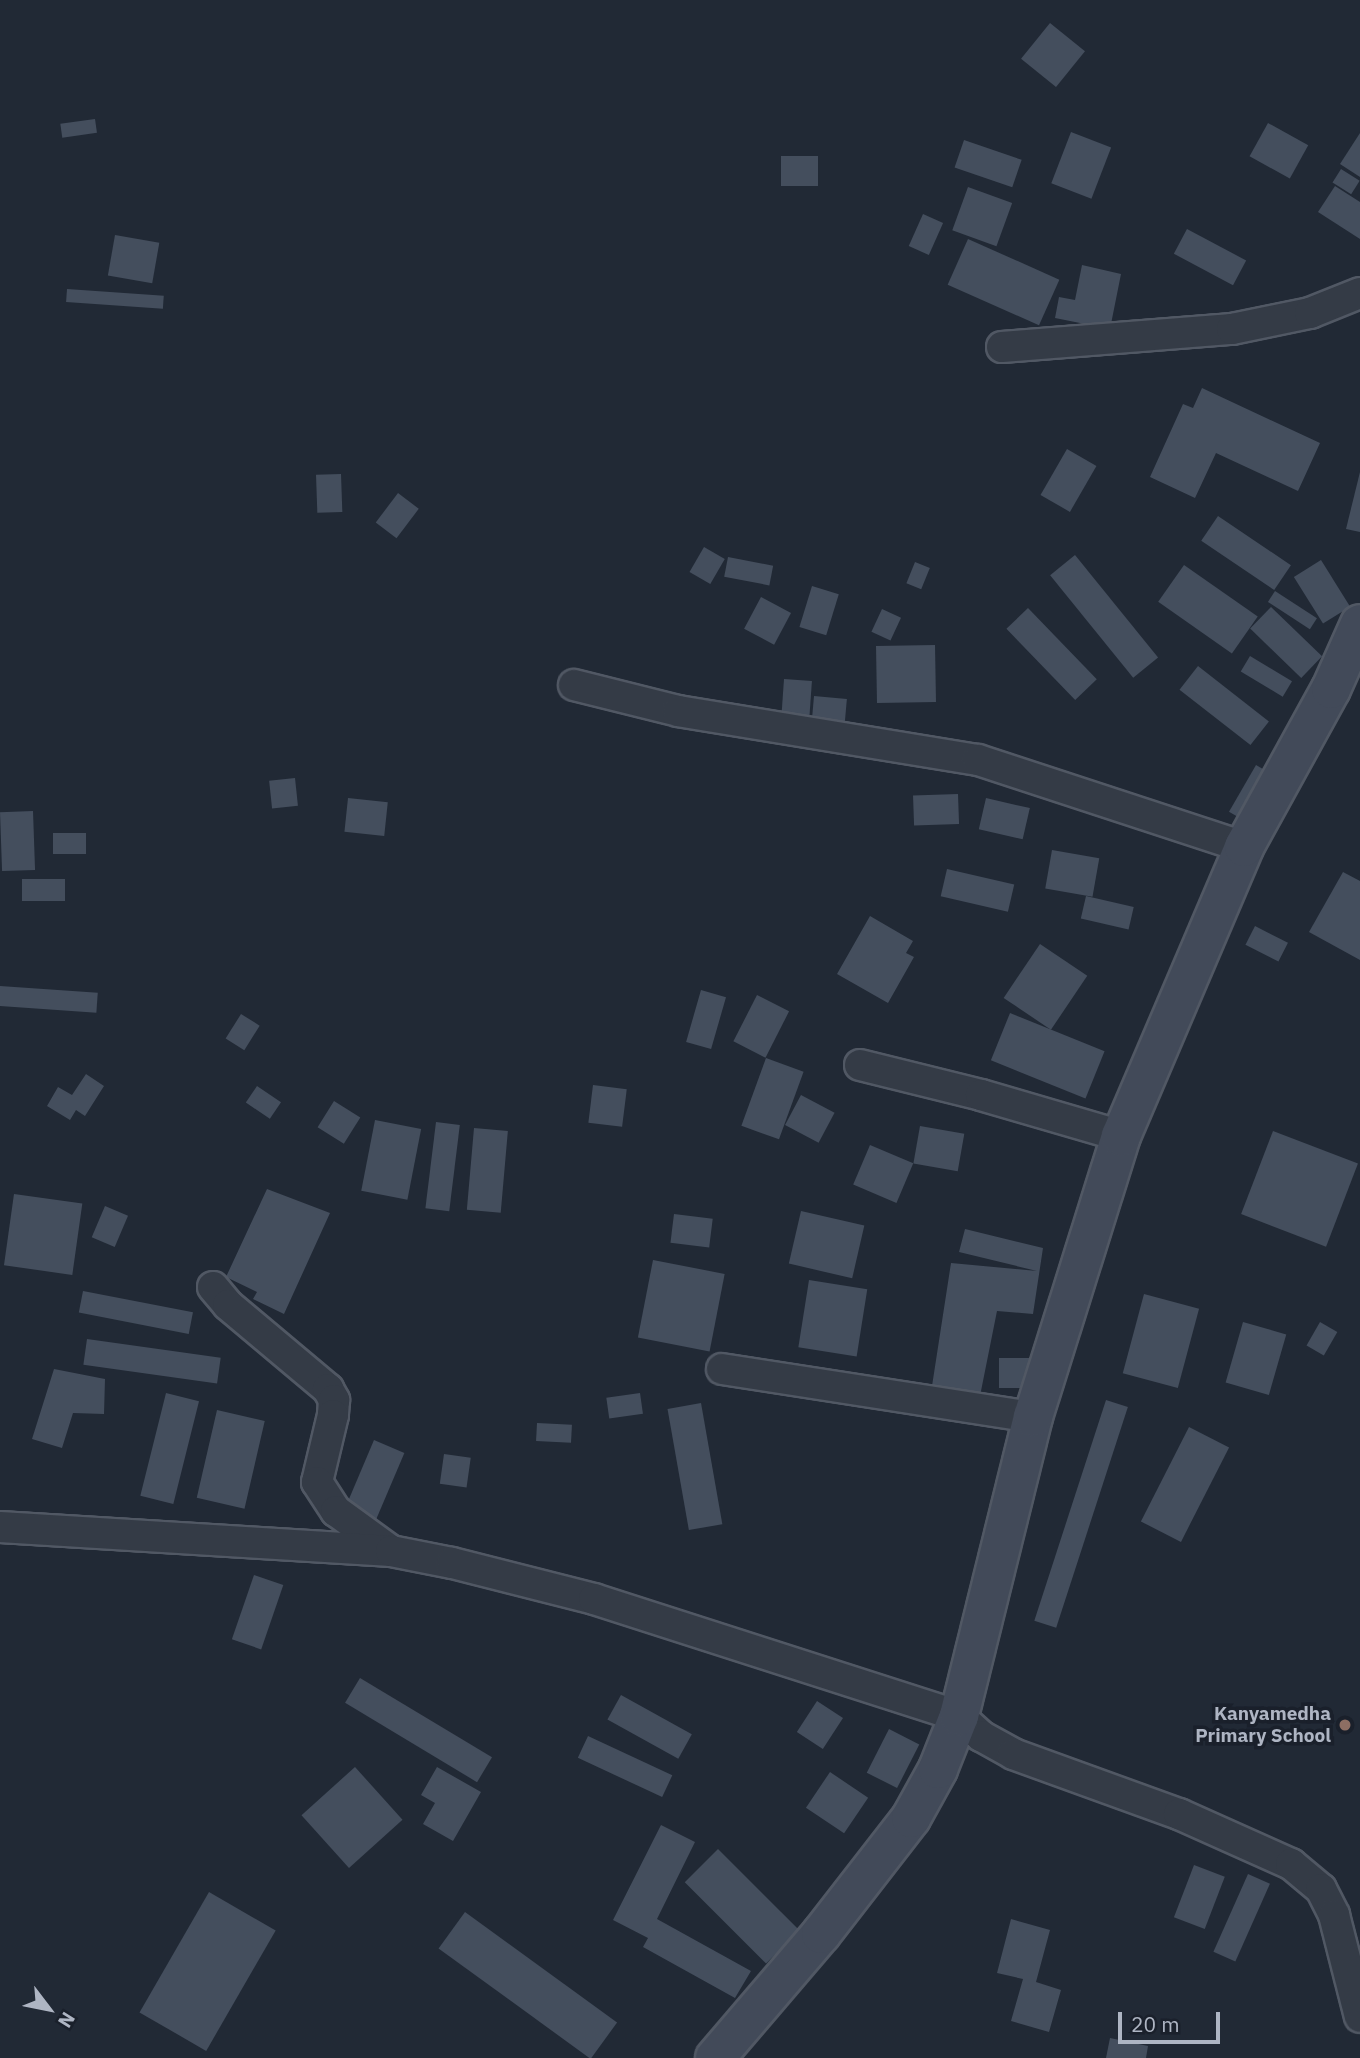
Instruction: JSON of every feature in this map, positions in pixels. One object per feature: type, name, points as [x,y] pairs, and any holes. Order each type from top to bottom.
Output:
[{"type":"street","points":[[1002,347],[1232,329],[1310,313],[1360,293]]},
{"type":"street","points":[[715,2058],[821,1934],[911,1818],[959,1716],[1032,1417],[1121,1136],[1244,847],[1331,689],[1360,624]]},
{"type":"street","points":[[574,685],[678,711],[885,741],[978,760],[1244,847]]},
{"type":"street","points":[[860,1065],[982,1094],[1121,1136]]},
{"type":"street","points":[[213,1287],[238,1314],[327,1389],[334,1400],[333,1415],[317,1482],[336,1511],[391,1551]]},
{"type":"street","points":[[722,1369],[1032,1417]]},
{"type":"street","points":[[0,1527],[391,1551],[528,1579],[959,1716],[981,1736],[1013,1754],[1179,1814],[1291,1864],[1321,1889],[1334,1915],[1360,2017]]},
{"type":"building","points":[[1050,23],[1085,51],[1056,87],[1021,59]]},
{"type":"building","points":[[95,119],[97,133],[62,138],[60,124]]},
{"type":"building","points":[[1268,123],[1308,145],[1290,179],[1250,156]]},
{"type":"building","points":[[1071,132],[1111,147],[1091,199],[1051,183]]},
{"type":"building","points":[[1360,133],[1360,177],[1340,164]]},
{"type":"building","points":[[964,140],[1022,160],[1012,187],[955,167]]},
{"type":"building","points":[[781,156],[818,156],[818,186],[781,186]]},
{"type":"building","points":[[1341,169],[1360,181],[1351,194],[1333,183]]},
{"type":"building","points":[[1335,186],[1360,202],[1360,239],[1318,212]]},
{"type":"building","points":[[968,187],[1012,203],[996,246],[952,230]]},
{"type":"building","points":[[923,214],[943,223],[929,255],[909,246]]},
{"type":"building","points":[[1187,229],[1246,260],[1233,285],[1174,254]]},
{"type":"building","points":[[115,235],[159,243],[152,283],[108,275]]},
{"type":"building","points":[[968,239],[1059,280],[1039,325],[948,285]]},
{"type":"building","points":[[1082,265],[1121,274],[1110,329],[1055,318],[1059,297],[1075,300]]},
{"type":"building","points":[[67,289],[164,296],[163,309],[66,302]]},
{"type":"building","points":[[1202,388],[1320,443],[1298,491],[1216,453],[1195,498],[1150,477],[1183,404],[1193,408]]},
{"type":"building","points":[[1067,449],[1096,466],[1070,512],[1040,495]]},
{"type":"building","points":[[1360,472],[1360,532],[1346,529]]},
{"type":"building","points":[[341,474],[342,512],[317,513],[316,475]]},
{"type":"building","points":[[398,493],[419,509],[396,538],[376,523]]},
{"type":"building","points":[[1218,516],[1291,565],[1274,590],[1201,541]]},
{"type":"building","points":[[704,547],[725,559],[710,584],[690,572]]},
{"type":"building","points":[[1075,555],[1158,658],[1133,678],[1050,575]]},
{"type":"building","points":[[728,557],[773,566],[769,585],[724,577]]},
{"type":"building","points":[[1321,560],[1350,607],[1323,624],[1294,577]]},
{"type":"building","points":[[915,562],[930,568],[921,589],[906,583]]},
{"type":"building","points":[[1184,565],[1258,617],[1232,653],[1158,602]]},
{"type":"building","points":[[812,586],[839,594],[826,635],[799,627]]},
{"type":"building","points":[[1275,591],[1317,618],[1310,629],[1268,602]]},
{"type":"building","points":[[761,597],[791,613],[774,645],[744,629]]},
{"type":"building","points":[[1271,607],[1322,656],[1301,678],[1250,629]]},
{"type":"building","points":[[1028,608],[1097,679],[1075,700],[1006,629]]},
{"type":"building","points":[[882,609],[901,618],[890,641],[871,632]]},
{"type":"building","points":[[935,645],[936,702],[877,703],[876,646]]},
{"type":"building","points":[[1250,656],[1292,681],[1283,697],[1241,671]]},
{"type":"building","points":[[1198,666],[1269,721],[1250,745],[1180,690]]},
{"type":"building","points":[[784,679],[812,681],[809,719],[781,717]]},
{"type":"building","points":[[814,696],[847,699],[845,726],[812,723]]},
{"type":"building","points":[[1256,765],[1275,776],[1248,823],[1229,812]]},
{"type":"building","points":[[295,778],[298,806],[272,809],[269,781]]},
{"type":"building","points":[[958,794],[959,824],[914,826],[913,796]]},
{"type":"building","points":[[348,798],[388,802],[384,836],[344,832]]},
{"type":"building","points":[[986,798],[1030,808],[1023,839],[979,829]]},
{"type":"building","points":[[33,811],[35,870],[2,871],[0,812]]},
{"type":"building","points":[[53,833],[86,833],[86,854],[53,854]]},
{"type":"building","points":[[1052,850],[1099,858],[1092,897],[1045,888]]},
{"type":"building","points":[[947,869],[1014,885],[1008,912],[941,896]]},
{"type":"building","points":[[1343,872],[1360,881],[1360,960],[1309,932]]},
{"type":"building","points":[[22,879],[65,879],[65,901],[22,901]]},
{"type":"building","points":[[1086,896],[1134,907],[1129,929],[1081,918]]},
{"type":"building","points":[[870,916],[913,941],[906,953],[914,957],[888,1003],[837,974]]},
{"type":"building","points":[[1255,926],[1288,943],[1278,962],[1245,945]]},
{"type":"building","points":[[1040,944],[1087,976],[1051,1030],[1004,998]]},
{"type":"building","points":[[0,986],[98,993],[96,1013],[0,1006]]},
{"type":"building","points":[[701,990],[726,997],[711,1049],[686,1042]]},
{"type":"building","points":[[757,995],[789,1011],[765,1058],[733,1041]]},
{"type":"building","points":[[1010,1013],[1105,1051],[1085,1098],[991,1060]]},
{"type":"building","points":[[241,1014],[260,1026],[244,1050],[226,1039]]},
{"type":"building","points":[[766,1058],[804,1072],[779,1139],[741,1126]]},
{"type":"building","points":[[86,1074],[104,1086],[85,1116],[76,1110],[70,1120],[47,1106],[58,1087],[72,1095]]},
{"type":"building","points":[[593,1085],[627,1089],[622,1127],[588,1123]]},
{"type":"building","points":[[257,1086],[281,1102],[270,1119],[246,1103]]},
{"type":"building","points":[[801,1095],[835,1113],[819,1143],[785,1125]]},
{"type":"building","points":[[334,1101],[360,1117],[344,1144],[318,1127]]},
{"type":"building","points":[[375,1120],[421,1129],[407,1200],[361,1191]]},
{"type":"building","points":[[436,1122],[460,1125],[449,1211],[425,1208]]},
{"type":"building","points":[[920,1126],[964,1134],[958,1171],[913,1163]]},
{"type":"building","points":[[474,1128],[508,1131],[501,1213],[467,1210]]},
{"type":"building","points":[[1273,1131],[1358,1164],[1326,1247],[1241,1214]]},
{"type":"building","points":[[870,1145],[913,1163],[896,1203],[853,1185]]},
{"type":"building","points":[[267,1189],[330,1213],[284,1314],[253,1299],[257,1292],[226,1277]]},
{"type":"building","points":[[14,1194],[82,1204],[72,1275],[4,1265]]},
{"type":"building","points":[[105,1206],[128,1216],[115,1247],[92,1237]]},
{"type":"building","points":[[801,1211],[864,1226],[852,1278],[789,1264]]},
{"type":"building","points":[[674,1214],[713,1219],[709,1248],[670,1243]]},
{"type":"building","points":[[965,1229],[1043,1248],[1033,1314],[997,1311],[980,1396],[932,1386],[951,1263],[1037,1271],[959,1252]]},
{"type":"building","points":[[653,1260],[725,1274],[710,1351],[638,1338]]},
{"type":"building","points":[[809,1280],[867,1289],[857,1356],[798,1347]]},
{"type":"building","points":[[83,1291],[193,1312],[189,1334],[79,1313]]},
{"type":"building","points":[[1144,1294],[1199,1309],[1178,1388],[1123,1373]]},
{"type":"building","points":[[1243,1322],[1286,1334],[1269,1395],[1226,1383]]},
{"type":"building","points":[[1320,1322],[1337,1332],[1324,1355],[1306,1345]]},
{"type":"building","points":[[87,1339],[221,1358],[217,1384],[83,1365]]},
{"type":"building","points":[[999,1358],[1032,1358],[1032,1388],[999,1388]]},
{"type":"building","points":[[54,1369],[105,1379],[104,1414],[73,1413],[62,1448],[32,1439]]},
{"type":"building","points":[[166,1393],[199,1401],[173,1504],[140,1496]]},
{"type":"building","points":[[640,1393],[643,1414],[609,1419],[606,1398]]},
{"type":"building","points":[[1106,1400],[1128,1407],[1056,1628],[1034,1621]]},
{"type":"building","points":[[701,1403],[722,1524],[689,1530],[668,1409]]},
{"type":"building","points":[[217,1410],[265,1421],[244,1509],[197,1498]]},
{"type":"building","points":[[537,1423],[572,1425],[571,1443],[536,1441]]},
{"type":"building","points":[[1189,1427],[1229,1447],[1181,1542],[1141,1521]]},
{"type":"building","points":[[374,1440],[404,1453],[374,1524],[344,1511]]},
{"type":"building","points":[[444,1454],[471,1458],[467,1487],[440,1484]]},
{"type":"building","points":[[254,1575],[283,1585],[261,1649],[232,1639]]},
{"type":"building","points":[[360,1678],[492,1757],[477,1782],[345,1703]]},
{"type":"building","points":[[621,1695],[692,1734],[678,1759],[607,1719]]},
{"type":"building","points":[[817,1701],[843,1718],[823,1749],[797,1732]]},
{"type":"building","points":[[889,1729],[919,1744],[897,1788],[867,1773]]},
{"type":"building","points":[[588,1736],[672,1775],[662,1797],[578,1758]]},
{"type":"building","points":[[355,1767],[403,1820],[349,1868],[301,1815]]},
{"type":"building","points":[[437,1767],[481,1792],[453,1841],[423,1824],[435,1803],[421,1795]]},
{"type":"building","points":[[830,1772],[868,1798],[844,1833],[806,1808]]},
{"type":"building","points":[[661,1825],[695,1842],[657,1919],[751,1971],[735,1998],[643,1947],[648,1938],[613,1920]]},
{"type":"building","points":[[718,1849],[799,1930],[766,1964],[685,1882]]},
{"type":"building","points":[[1194,1865],[1225,1877],[1205,1929],[1174,1917]]},
{"type":"building","points":[[1248,1874],[1270,1884],[1235,1961],[1213,1952]]},
{"type":"building","points":[[209,1892],[276,1930],[206,2051],[140,2012]]},
{"type":"building","points":[[465,1912],[617,2023],[589,2058],[439,1948]]},
{"type":"building","points":[[1011,1919],[1050,1930],[1036,1982],[1061,1990],[1049,2032],[1011,2021],[1023,1979],[997,1973]]},
{"type":"building","points":[[1110,2038],[1148,2046],[1146,2058],[1106,2058]]},
{"type":"place","name":"Kanyamedha Primary School","points":[[1345,1725]]}]
